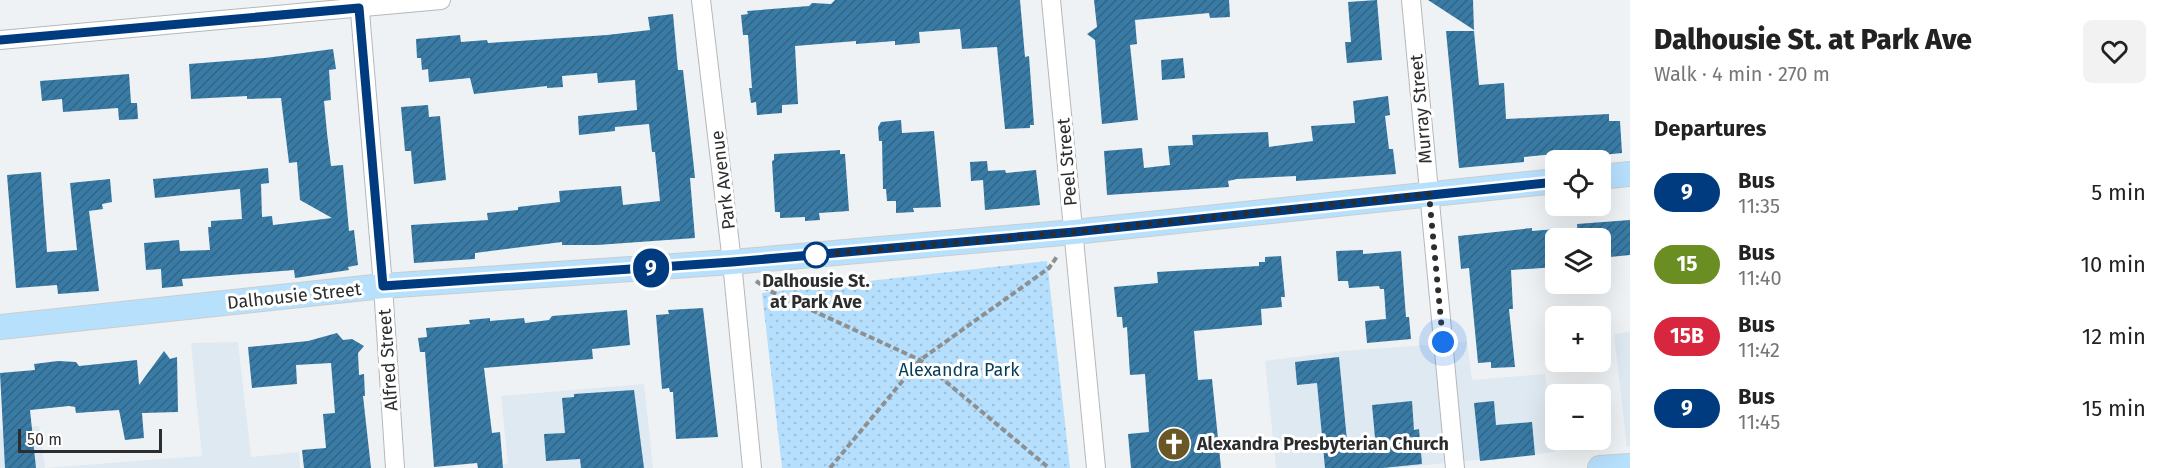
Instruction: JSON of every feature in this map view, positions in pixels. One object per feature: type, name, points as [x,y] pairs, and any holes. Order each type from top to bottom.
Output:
[{"type":"main road","points":[[1611,176],[1630,174]]},
{"type":"main road","name":"Dalhousie Street","points":[[0,327],[383,286],[732,262],[1074,232],[1545,183]]},
{"type":"main road","points":[[1600,468],[1630,466]]},
{"type":"street","points":[[0,40],[359,4],[441,0]]},
{"type":"street","name":"Park Avenue","points":[[701,0],[732,262],[752,468]]},
{"type":"street","name":"Peel Street","points":[[1051,0],[1096,468]]},
{"type":"street","name":"Murray Street","points":[[1411,0],[1455,468]]},
{"type":"street","name":"Alfred Street","points":[[359,4],[383,286],[395,468]]},
{"type":"path","points":[[830,468],[920,360],[1049,268],[1074,232]]},
{"type":"path","points":[[732,262],[770,291],[920,360],[1049,468]]},
{"type":"shaded area","points":[[1630,332],[1630,446],[1627,447],[1614,334]]},
{"type":"shaded area","points":[[238,342],[251,457],[299,452],[300,468],[45,468],[202,456],[191,343]]},
{"type":"shaded area","points":[[1467,342],[1472,380],[1545,374],[1545,450],[1555,450],[1555,452],[1397,468],[1276,468],[1265,361],[1344,351]]},
{"type":"shaded area","points":[[644,384],[653,468],[474,468],[508,464],[501,396]]},
{"type":"shaded area","points":[[39,426],[45,468],[0,468],[0,429]]},
{"type":"green space","name":"Alexandra Park","points":[[1047,261],[1070,468],[782,468],[762,293]]},
{"type":"building","points":[[835,0],[1020,0],[1025,57],[1029,56],[1034,125],[1030,125],[1030,128],[1005,129],[997,47],[962,49],[960,29],[919,32],[920,43],[895,45],[895,41],[856,44],[856,41],[795,46],[798,104],[782,105],[782,113],[757,115],[756,102],[751,103],[748,35],[743,35],[741,15],[748,14],[747,11],[809,6],[812,3],[831,4]]},
{"type":"building","points":[[1094,0],[1229,0],[1230,17],[1210,18],[1209,13],[1135,20],[1137,44],[1130,45],[1138,120],[1102,124],[1095,40],[1087,34],[1097,27]]},
{"type":"building","points":[[1377,0],[1382,60],[1347,63],[1345,42],[1351,42],[1348,2]]},
{"type":"building","points":[[1428,0],[1473,0],[1474,30]]},
{"type":"building","points":[[673,14],[678,70],[683,70],[695,178],[690,178],[695,238],[597,245],[562,245],[562,242],[475,253],[475,259],[414,263],[411,225],[488,220],[487,213],[560,202],[559,191],[621,186],[623,205],[660,201],[655,152],[652,152],[649,124],[615,127],[615,131],[579,135],[578,116],[637,110],[635,80],[598,83],[597,73],[562,76],[563,87],[547,88],[547,86],[474,94],[470,78],[429,82],[428,69],[422,70],[421,58],[417,58],[416,39],[460,35],[461,42],[487,40],[488,43],[607,35],[650,30],[648,17]]},
{"type":"building","points":[[1446,31],[1474,31],[1479,85],[1504,83],[1506,119],[1609,114],[1609,121],[1620,121],[1622,153],[1611,154],[1611,150],[1545,150],[1545,155],[1524,157],[1524,162],[1459,168]]},
{"type":"building","points":[[333,49],[336,69],[329,70],[331,100],[324,101],[327,133],[331,166],[343,165],[349,231],[354,230],[358,265],[348,267],[349,270],[295,278],[294,270],[182,279],[183,286],[162,288],[161,269],[146,270],[144,243],[179,240],[180,251],[210,250],[208,227],[211,227],[211,221],[242,219],[240,189],[155,198],[153,179],[268,168],[269,183],[261,184],[262,217],[272,216],[273,225],[332,218],[300,200],[297,162],[289,163],[281,98],[247,99],[247,96],[191,99],[189,64],[265,58]]},
{"type":"building","points":[[1183,58],[1185,78],[1162,80],[1161,60]]},
{"type":"building","points":[[129,74],[131,103],[137,103],[138,119],[119,120],[118,108],[63,112],[62,99],[42,101],[40,81]]},
{"type":"building","points":[[1388,96],[1390,115],[1385,116],[1389,149],[1393,149],[1396,174],[1296,181],[1296,176],[1237,179],[1228,181],[1229,187],[1107,195],[1104,151],[1142,148],[1144,168],[1170,165],[1168,146],[1193,145],[1192,135],[1268,132],[1269,147],[1313,141],[1311,126],[1355,123],[1353,101]]},
{"type":"building","points":[[428,105],[429,117],[440,116],[446,180],[414,184],[411,151],[405,151],[401,107]]},
{"type":"building","points":[[901,120],[902,133],[934,131],[941,207],[913,208],[914,212],[896,213],[896,201],[887,201],[886,189],[883,189],[882,141],[879,141],[878,127],[881,122]]},
{"type":"building","points":[[840,150],[840,154],[845,154],[849,211],[819,213],[820,220],[805,221],[805,217],[780,218],[780,212],[775,212],[772,161],[774,154]]},
{"type":"building","points":[[987,161],[988,171],[1005,170],[1006,173],[1036,170],[1040,205],[985,210],[983,180],[971,181],[970,162]]},
{"type":"building","points":[[41,172],[47,252],[77,250],[70,183],[110,179],[112,202],[102,204],[103,209],[89,211],[99,291],[58,294],[57,285],[16,288],[7,175]]},
{"type":"building","points":[[1630,220],[1630,255],[1611,257],[1611,228],[1577,228],[1577,224]]},
{"type":"building","points":[[1532,228],[1532,231],[1545,230],[1545,268],[1511,270],[1513,309],[1509,309],[1515,367],[1491,368],[1491,362],[1478,363],[1469,268],[1461,269],[1458,236]]},
{"type":"building","points":[[1363,250],[1363,254],[1401,251],[1406,317],[1409,317],[1411,339],[1367,343],[1365,321],[1386,319],[1384,289],[1380,289],[1379,286],[1349,288],[1348,281],[1338,281],[1336,251]]},
{"type":"building","points":[[1281,256],[1285,297],[1281,297],[1282,307],[1261,309],[1262,325],[1194,331],[1198,380],[1212,379],[1221,468],[1131,468],[1128,434],[1149,432],[1145,374],[1130,375],[1127,327],[1123,328],[1122,317],[1117,317],[1114,287],[1158,283],[1157,272],[1259,266],[1259,262],[1265,262],[1265,257]]},
{"type":"building","points":[[703,308],[718,437],[676,439],[673,392],[670,392],[669,388],[662,389],[656,315],[669,314],[668,310]]},
{"type":"building","points":[[627,310],[630,345],[592,349],[593,359],[484,368],[492,433],[500,432],[503,468],[478,468],[477,463],[434,467],[425,352],[420,352],[418,338],[427,337],[426,328],[470,324],[469,320],[490,318],[490,321],[524,318],[525,323],[549,320],[552,316]]},
{"type":"building","points":[[337,333],[343,340],[352,339],[364,346],[358,353],[359,375],[364,374],[365,396],[363,396],[371,468],[304,468],[302,450],[326,448],[323,414],[335,413],[331,363],[296,365],[297,384],[252,388],[248,347],[308,341]]},
{"type":"building","points":[[164,351],[170,359],[177,357],[178,412],[142,413],[144,438],[125,440],[119,410],[76,413],[75,407],[69,406],[30,410],[36,468],[5,468],[0,373],[35,370],[34,364],[58,361],[76,362],[79,366],[137,360],[139,385]]},
{"type":"building","points":[[1339,357],[1348,451],[1376,449],[1372,405],[1412,401],[1414,430],[1419,429],[1422,464],[1383,468],[1325,468],[1317,383],[1297,385],[1295,362]]},
{"type":"building","points":[[634,390],[644,468],[581,468],[580,459],[546,461],[544,434],[565,433],[562,398],[574,397],[574,394]]},
{"type":"building","points":[[1494,401],[1496,425],[1532,422],[1535,455],[1480,461],[1474,403]]},
{"type":"bus line","name":"9","points":[[0,40],[359,8],[383,286],[732,262],[1074,232],[1545,183]]},
{"type":"place","name":"Dalhousie St. at Park Ave","points":[[816,255]]},
{"type":"place","name":"Alexandra Presbyterian Church","points":[[1174,444]]},
{"type":"route","points":[[816,255],[1074,232],[1429,194],[1443,342]]}]
